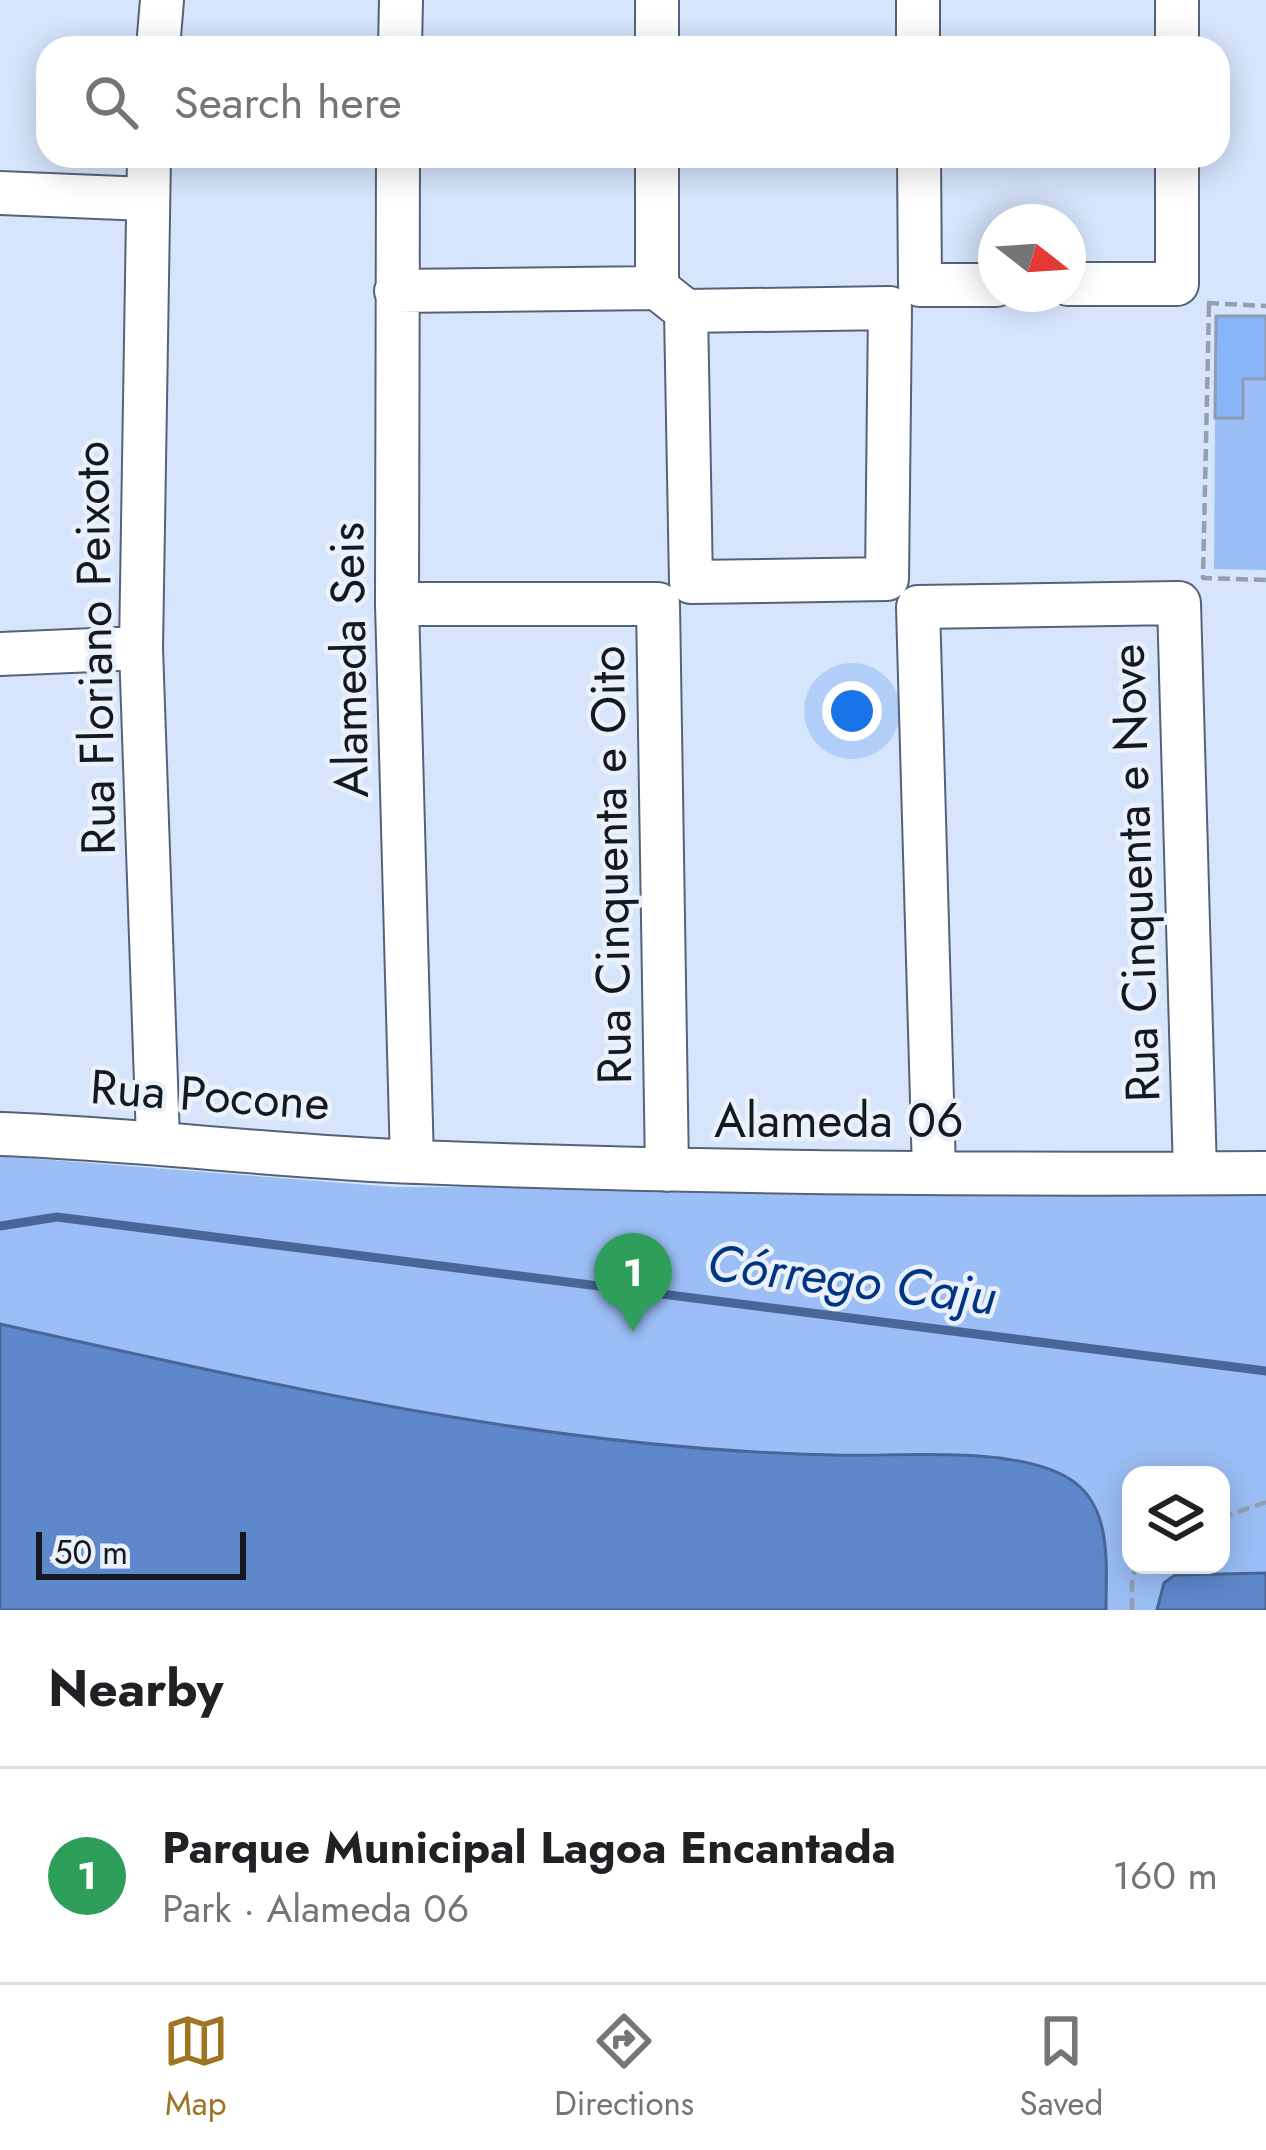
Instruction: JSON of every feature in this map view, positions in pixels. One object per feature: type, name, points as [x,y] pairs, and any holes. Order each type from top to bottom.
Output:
[{"type":"street","points":[[159,36],[162,0]]},
{"type":"street","points":[[400,36],[401,0]]},
{"type":"street","points":[[657,0],[657,36]]},
{"type":"street","points":[[918,0],[918,36]]},
{"type":"street","points":[[1177,0],[1177,36]]},
{"type":"street","name":"Rua Floriano Peixoto","points":[[148,168],[141,648],[158,1140]]},
{"type":"street","name":"Alameda Seis","points":[[398,168],[397,604],[412,1162]]},
{"type":"street","points":[[396,291],[672,299],[890,308],[887,579],[691,582],[672,299],[658,168]]},
{"type":"street","points":[[919,168],[920,285],[978,285]]},
{"type":"street","points":[[1086,284],[1178,284],[1177,168]]},
{"type":"street","points":[[0,193],[146,199]]},
{"type":"street","name":"Rua Cinquenta e Nove","points":[[934,1172],[918,607],[1178,603],[1195,1173]]},
{"type":"street","name":"Rua Cinquenta e Oito","points":[[397,604],[658,604],[667,1169]]},
{"type":"street","points":[[0,654],[141,648]]},
{"type":"street","name":"Rua Pocone","points":[[0,1134],[158,1140],[412,1162]]},
{"type":"street","name":"Alameda 06","points":[[412,1162],[667,1169],[1266,1173]]},
{"type":"path","points":[[1266,306],[1209,304],[1203,578],[1266,580]]},
{"type":"path","points":[[1230,1515],[1266,1502]]},
{"type":"path","points":[[1132,1610],[1134,1574]]},
{"type":"shaded area","points":[[1243,379],[1266,379],[1266,570],[1214,569],[1215,418],[1242,418]]},
{"type":"shaded area","points":[[0,1156],[395,1187],[1266,1189],[1266,1610],[0,1610]]},
{"type":"shaded area","points":[[0,1324],[311,1391],[517,1427],[727,1450],[954,1455],[1045,1468],[1083,1489],[1100,1519],[1106,1610],[0,1610]]},
{"type":"shaded area","points":[[1266,1573],[1266,1610],[1157,1610],[1164,1583],[1175,1575]]},
{"type":"building","points":[[1216,316],[1266,316],[1266,379],[1243,379],[1243,418],[1215,418]]},
{"type":"waterway","name":"Córrego Caju","points":[[0,1226],[57,1217],[1266,1371]]},
{"type":"place","name":"Parque Municipal Lagoa Encantada","points":[[633,1332]]}]
